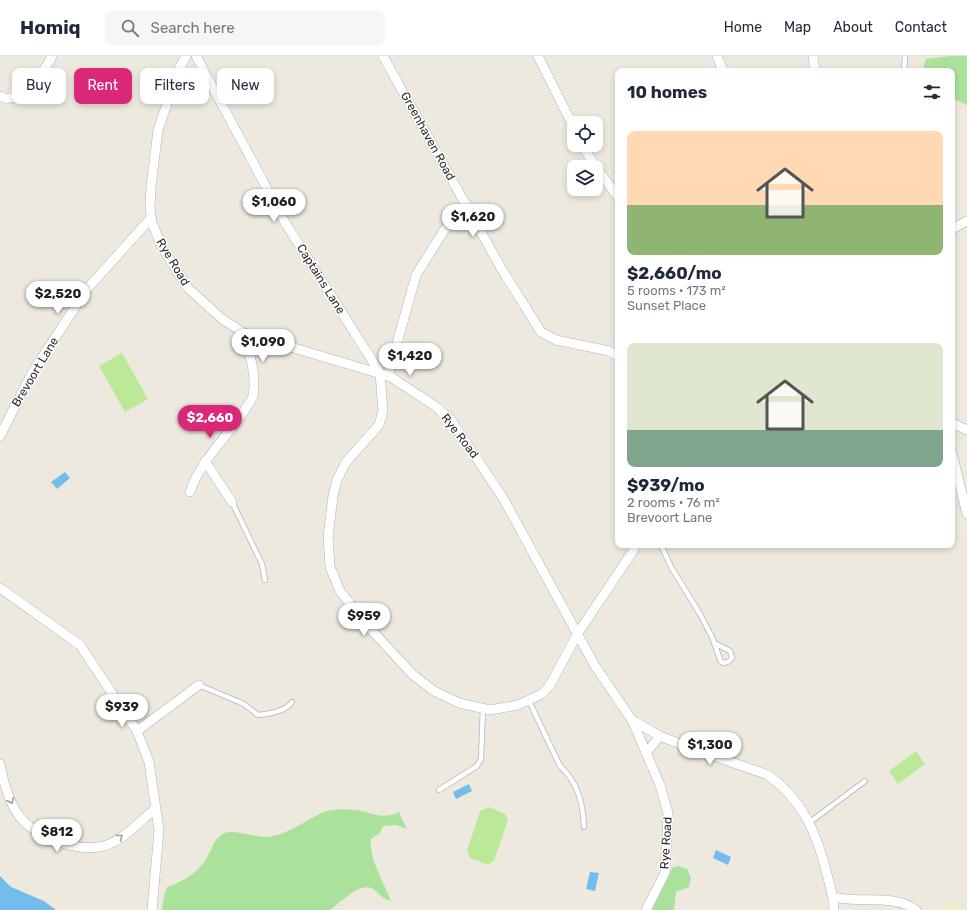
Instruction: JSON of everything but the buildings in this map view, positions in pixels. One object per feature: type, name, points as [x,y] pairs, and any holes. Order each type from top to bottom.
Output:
[{"type":"street","points":[[0,96],[3,98],[12,98],[38,80],[52,56]]},
{"type":"street","points":[[151,218],[151,187],[158,130],[179,69],[186,56]]},
{"type":"street","name":"Captains Lane","points":[[196,56],[286,224],[384,375]]},
{"type":"street","name":"Greenhaven Road","points":[[383,56],[501,268],[541,332],[556,340],[609,351],[615,354]]},
{"type":"street","points":[[538,56],[568,116]]},
{"type":"street","points":[[717,56],[722,68]]},
{"type":"street","points":[[813,56],[815,68]]},
{"type":"street","points":[[603,177],[615,193]]},
{"type":"street","points":[[466,204],[445,229],[416,275],[384,375],[383,411],[379,425],[346,462],[337,480],[333,496],[328,537],[330,567],[340,591],[366,624],[412,674],[434,691],[459,703],[490,710],[529,701],[542,694],[550,685],[578,633],[634,548]]},
{"type":"street","name":"Rye Road","points":[[151,218],[162,249],[188,288],[222,319],[244,333],[384,375],[435,406],[451,420],[504,498],[578,633]]},
{"type":"street","name":"Brevoort Lane","points":[[0,436],[32,373],[87,290],[151,218]]},
{"type":"street","points":[[955,227],[967,221]]},
{"type":"street","points":[[190,492],[194,479],[205,461],[227,436],[253,397],[252,367],[244,333]]},
{"type":"street","points":[[955,424],[967,430]]},
{"type":"street","points":[[205,461],[232,502]]},
{"type":"street","points":[[955,465],[967,514]]},
{"type":"street","points":[[0,588],[80,645],[137,731],[149,762],[159,830],[152,910]]},
{"type":"street","points":[[578,633],[595,666],[632,720],[660,736],[768,775],[789,792],[810,822],[821,851],[834,897],[834,910]]},
{"type":"street","points":[[137,731],[199,685]]},
{"type":"street","name":"Rye Road","points":[[632,720],[660,785],[668,813],[665,873],[646,910]]},
{"type":"street","points":[[646,753],[660,736]]},
{"type":"street","points":[[0,764],[8,794],[16,812],[22,820],[35,830],[61,843],[81,847],[99,847],[115,841],[155,809]]},
{"type":"street","points":[[834,897],[864,901],[892,900],[908,904],[916,910]]},
{"type":"lane","points":[[904,68],[905,56]]},
{"type":"lane","points":[[232,502],[262,564],[265,580]]},
{"type":"lane","points":[[662,548],[671,567],[700,614],[714,643],[721,662],[727,663],[730,661],[732,658],[730,651],[714,643]]},
{"type":"lane","points":[[199,685],[244,704],[258,714],[267,714],[289,707],[292,702]]},
{"type":"lane","points":[[529,701],[560,766],[568,773],[576,786],[582,808],[584,827]]},
{"type":"lane","points":[[438,790],[477,766],[481,759],[483,708]]},
{"type":"lane","points":[[810,822],[865,781]]},
{"type":"green space","points":[[950,56],[967,56],[967,105],[955,99],[955,68],[923,68],[926,59]]},
{"type":"green space","points":[[122,353],[148,399],[125,412],[99,366]]},
{"type":"green space","points":[[916,751],[925,764],[898,784],[889,771]]},
{"type":"green space","points":[[489,807],[505,814],[508,820],[494,861],[488,865],[470,858],[467,851],[480,811]]},
{"type":"green space","points":[[342,809],[359,810],[381,816],[399,812],[407,829],[396,825],[383,826],[380,833],[371,839],[374,862],[391,901],[385,899],[373,889],[368,887],[357,890],[330,910],[162,910],[167,887],[184,880],[199,869],[219,836],[227,832],[231,832],[260,837],[273,836],[288,831],[324,812]]},
{"type":"green space","points":[[678,866],[687,869],[691,878],[689,887],[676,892],[674,910],[652,910],[672,868]]},
{"type":"sand","points":[[963,902],[960,910],[943,910],[942,908]]},
{"type":"water","points":[[65,472],[70,478],[57,489],[51,482]]},
{"type":"water","points":[[469,784],[472,791],[456,799],[453,792]]},
{"type":"water","points":[[716,850],[731,857],[728,865],[713,858]]},
{"type":"water","points":[[590,872],[599,873],[595,891],[586,889]]},
{"type":"water","points":[[0,876],[11,887],[44,901],[56,910],[0,910]]}]
